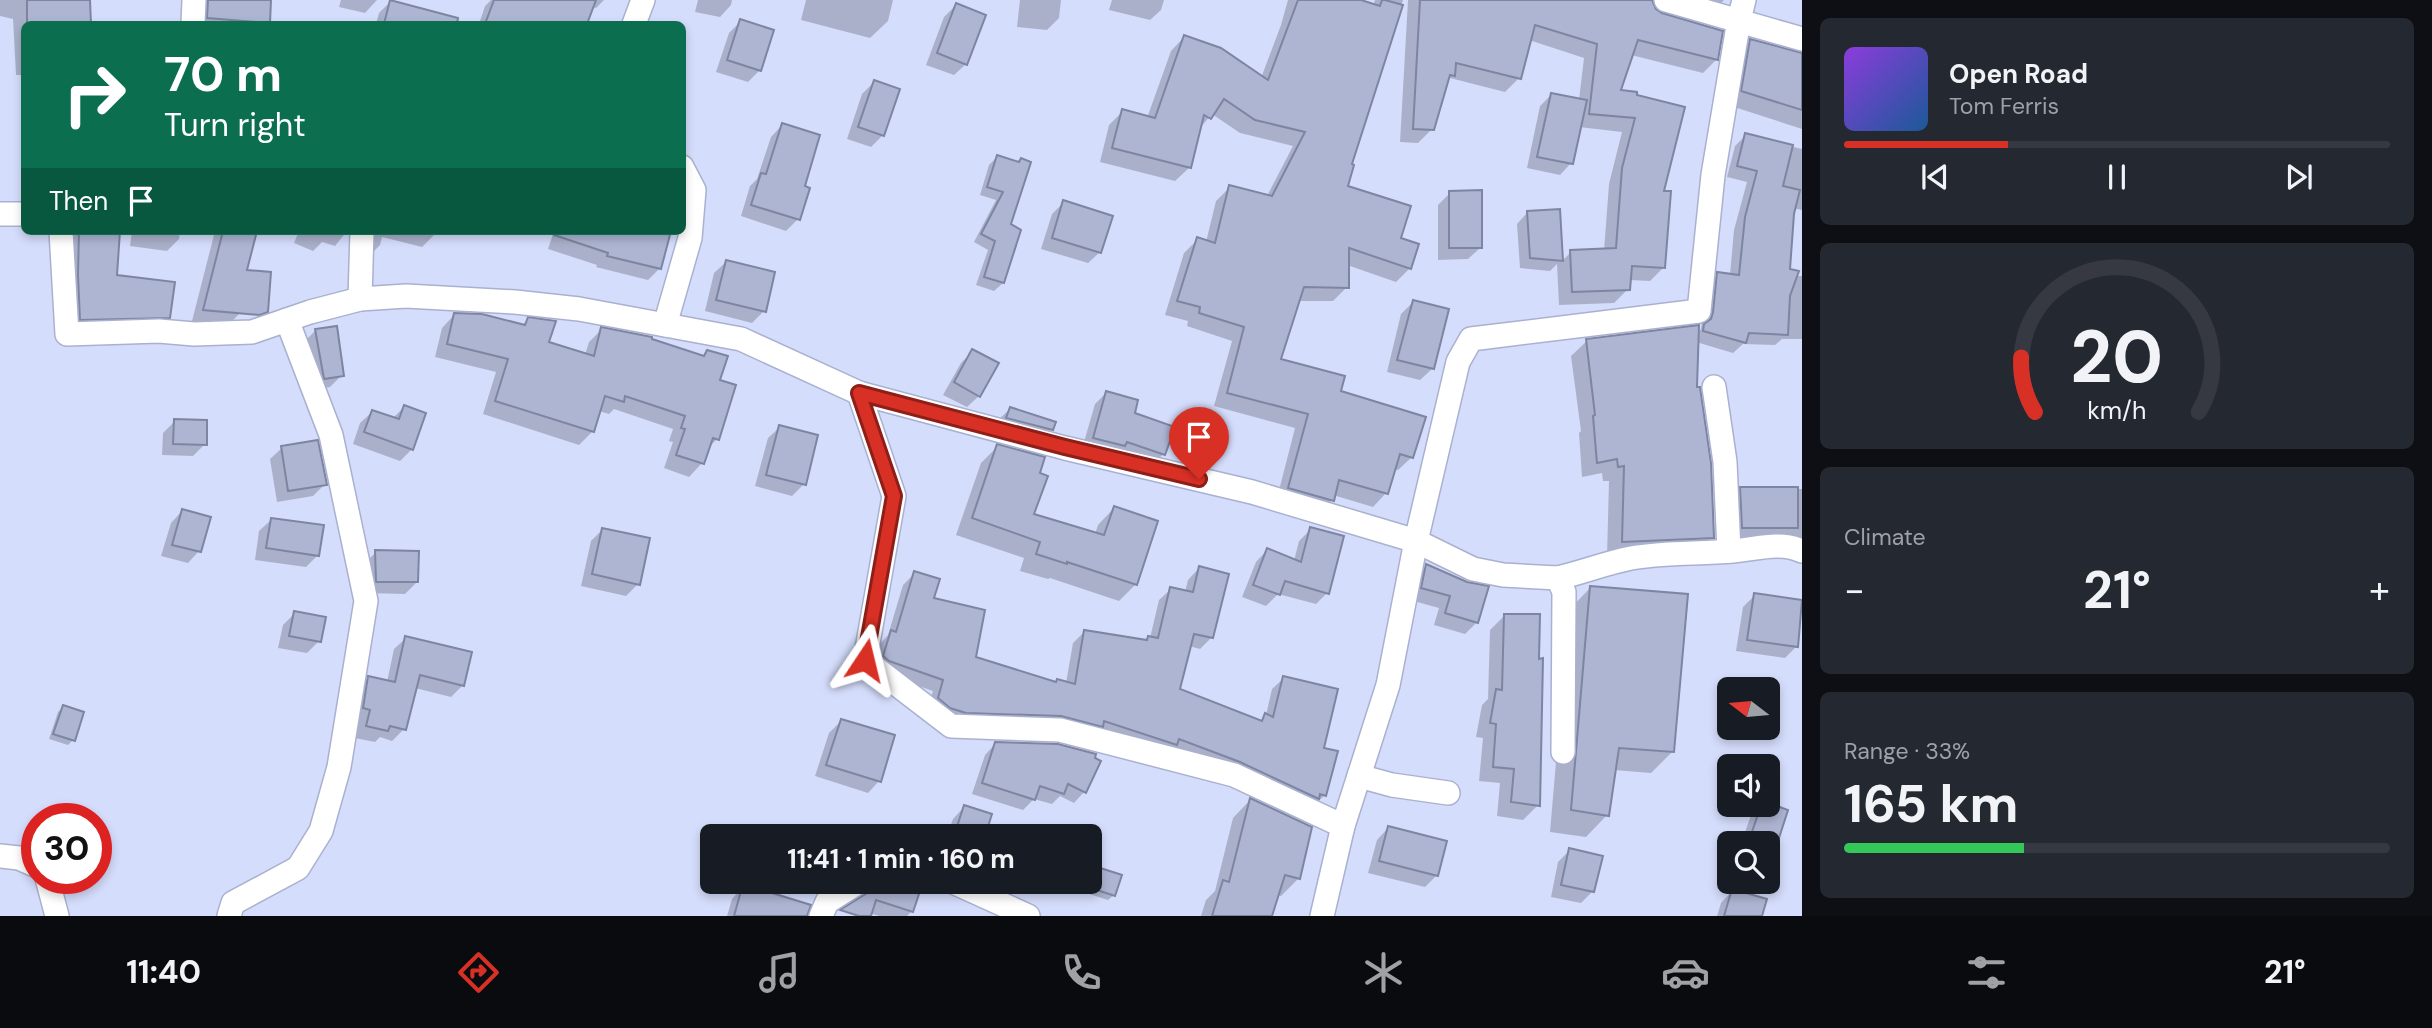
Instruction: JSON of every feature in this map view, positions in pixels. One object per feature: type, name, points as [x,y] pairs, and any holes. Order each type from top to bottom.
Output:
[{"type":"street","points":[[193,21],[194,0]]},
{"type":"street","points":[[635,21],[643,0]]},
{"type":"street","points":[[1666,0],[1742,10],[1802,39]]},
{"type":"street","points":[[1322,916],[1343,826],[1388,685],[1416,541],[1458,362],[1471,339],[1699,311],[1713,175],[1742,10]]},
{"type":"street","points":[[665,325],[690,238],[694,190],[686,175]]},
{"type":"street","points":[[0,214],[21,214]]},
{"type":"street","points":[[61,235],[67,334],[252,332],[360,299],[407,296],[515,302],[579,309],[741,339],[859,393],[1252,492],[1416,541],[1473,569],[1503,575],[1558,578],[1630,558],[1729,551],[1771,545],[1802,551]]},
{"type":"street","points":[[360,299],[362,235]]},
{"type":"street","points":[[229,916],[233,903],[298,868],[321,831],[340,767],[366,601],[331,435],[287,320]]},
{"type":"street","points":[[1714,387],[1725,462],[1729,551]]},
{"type":"street","points":[[859,393],[894,496],[865,660],[951,726],[1060,730],[1234,775],[1343,826]]},
{"type":"street","points":[[1558,578],[1564,592],[1563,752]]},
{"type":"street","points":[[1359,776],[1392,785],[1448,793]]},
{"type":"street","points":[[0,856],[21,859]]},
{"type":"street","points":[[51,894],[57,916]]},
{"type":"street","points":[[821,916],[827,902],[840,894]]},
{"type":"street","points":[[979,894],[1028,916]]},
{"type":"building","points":[[27,0],[90,0],[91,21],[27,21]]},
{"type":"building","points":[[208,0],[271,0],[270,21],[207,18]]},
{"type":"building","points":[[390,0],[458,18],[458,21],[385,21]]},
{"type":"building","points":[[494,0],[596,0],[588,21],[486,21]]},
{"type":"building","points":[[1298,0],[1361,0],[1380,6],[1382,0],[1385,0],[1403,5],[1352,164],[1354,165],[1348,186],[1411,206],[1401,238],[1419,244],[1411,269],[1349,248],[1349,288],[1304,287],[1281,359],[1345,376],[1341,391],[1426,417],[1413,458],[1400,454],[1388,494],[1339,480],[1334,501],[1288,488],[1308,414],[1227,393],[1244,327],[1199,313],[1200,307],[1177,301],[1197,237],[1215,243],[1229,185],[1272,196],[1305,132],[1255,120],[1224,99],[1211,119],[1204,115],[1191,168],[1112,148],[1122,109],[1155,118],[1184,35],[1221,48],[1268,80]]},
{"type":"building","points":[[1420,0],[1652,0],[1656,9],[1662,13],[1723,31],[1718,60],[1638,40],[1621,90],[1637,92],[1637,95],[1685,107],[1664,191],[1671,191],[1665,268],[1632,266],[1630,290],[1572,292],[1570,250],[1616,248],[1622,168],[1635,118],[1589,114],[1597,44],[1535,25],[1521,79],[1456,63],[1455,76],[1450,75],[1434,130],[1413,129]]},
{"type":"building","points":[[956,3],[986,15],[967,65],[937,53]]},
{"type":"building","points":[[740,19],[774,30],[761,71],[727,60]]},
{"type":"building","points":[[1750,39],[1802,53],[1802,110],[1741,91]]},
{"type":"building","points":[[874,80],[900,89],[884,136],[858,127]]},
{"type":"building","points":[[1551,93],[1587,100],[1573,164],[1537,157]]},
{"type":"building","points":[[782,123],[820,135],[805,186],[810,188],[800,220],[751,205],[761,173],[766,174]]},
{"type":"building","points":[[1745,133],[1793,145],[1783,186],[1800,190],[1794,214],[1790,269],[1799,271],[1790,296],[1788,335],[1749,333],[1746,343],[1703,331],[1704,324],[1711,319],[1713,312],[1717,272],[1739,275],[1745,217],[1757,171],[1737,166]]},
{"type":"building","points":[[997,155],[1019,162],[1021,158],[1031,162],[1011,224],[1021,230],[1004,283],[984,277],[995,241],[981,234],[1003,192],[987,187]]},
{"type":"building","points":[[1482,190],[1482,248],[1449,248],[1449,191]]},
{"type":"building","points":[[1063,200],[1113,216],[1101,253],[1052,238]]},
{"type":"building","points":[[1560,209],[1563,261],[1530,258],[1527,211]]},
{"type":"building","points":[[79,235],[120,235],[117,275],[175,282],[170,318],[80,320]]},
{"type":"building","points":[[222,235],[256,235],[247,270],[271,272],[268,312],[260,315],[203,310]]},
{"type":"building","points":[[554,235],[670,235],[661,269],[607,256],[608,253]]},
{"type":"building","points":[[726,260],[775,272],[766,312],[716,300]]},
{"type":"building","points":[[1413,300],[1449,309],[1434,369],[1397,360]]},
{"type":"building","points":[[454,313],[482,314],[525,325],[528,317],[556,321],[549,342],[594,356],[601,327],[652,337],[704,356],[707,350],[728,356],[720,380],[736,385],[719,440],[713,438],[704,464],[676,455],[685,429],[681,428],[685,416],[625,396],[624,402],[605,396],[594,432],[495,401],[508,359],[447,344]]},
{"type":"building","points":[[1699,325],[1697,387],[1700,387],[1711,463],[1714,538],[1622,542],[1624,466],[1618,467],[1617,459],[1597,463],[1595,415],[1586,339]]},
{"type":"building","points":[[337,326],[344,376],[324,379],[315,329]]},
{"type":"building","points":[[972,349],[999,363],[980,397],[954,382]]},
{"type":"building","points":[[1106,391],[1138,400],[1135,413],[1175,427],[1165,455],[1127,442],[1125,446],[1093,438]]},
{"type":"building","points":[[404,405],[426,413],[413,450],[364,432],[372,410],[399,419]]},
{"type":"building","points":[[1010,407],[1056,422],[1053,430],[1006,418]]},
{"type":"building","points":[[174,419],[207,420],[207,445],[173,444]]},
{"type":"building","points":[[779,425],[818,435],[806,485],[766,475]]},
{"type":"building","points":[[318,440],[327,485],[288,491],[281,446]]},
{"type":"building","points":[[997,444],[1045,457],[1040,473],[1048,476],[1034,514],[1104,535],[1114,506],[1158,521],[1137,585],[1036,554],[1040,542],[972,518]]},
{"type":"building","points":[[1740,487],[1798,487],[1798,528],[1742,528]]},
{"type":"building","points":[[182,509],[211,517],[201,552],[172,545]]},
{"type":"building","points":[[271,518],[324,525],[319,556],[266,548]]},
{"type":"building","points":[[1310,527],[1344,536],[1329,594],[1285,581],[1280,595],[1253,585],[1267,548],[1301,562]]},
{"type":"building","points":[[602,528],[650,538],[640,585],[592,574]]},
{"type":"building","points":[[375,550],[419,551],[418,582],[376,582]]},
{"type":"building","points":[[1426,564],[1467,582],[1489,586],[1478,623],[1445,613],[1450,596],[1421,588]]},
{"type":"building","points":[[1199,566],[1229,574],[1213,638],[1194,634],[1180,689],[1262,721],[1265,713],[1273,717],[1283,676],[1338,689],[1324,748],[1338,751],[1326,796],[1320,794],[1319,799],[1240,762],[1179,739],[1177,745],[1104,721],[1103,727],[1061,716],[966,713],[950,708],[938,698],[943,680],[889,661],[883,656],[891,630],[896,632],[914,571],[940,579],[934,598],[985,610],[976,657],[1056,682],[1057,679],[1075,684],[1084,630],[1147,640],[1148,636],[1158,638],[1170,587],[1193,592]]},
{"type":"building","points":[[1590,586],[1688,594],[1674,752],[1619,748],[1609,816],[1571,810]]},
{"type":"building","points":[[1754,593],[1802,600],[1798,647],[1747,640]]},
{"type":"building","points":[[294,611],[326,617],[321,642],[289,636]]},
{"type":"building","points":[[1504,614],[1540,614],[1539,659],[1543,658],[1540,806],[1511,802],[1514,769],[1493,767],[1496,724],[1490,723],[1496,689],[1502,690]]},
{"type":"building","points":[[405,636],[472,652],[464,686],[420,675],[406,730],[390,726],[388,731],[366,726],[370,710],[363,708],[368,676],[395,682]]},
{"type":"building","points":[[63,705],[84,712],[75,741],[53,734]]},
{"type":"building","points":[[841,719],[895,735],[881,782],[826,765]]},
{"type":"building","points":[[995,742],[1058,744],[1096,754],[1095,758],[1101,761],[1086,793],[1068,784],[1064,794],[1040,786],[1035,800],[982,783]]},
{"type":"building","points":[[1250,798],[1312,827],[1300,879],[1285,875],[1272,916],[1212,916],[1223,880],[1229,882]]},
{"type":"building","points":[[964,805],[992,814],[989,824],[958,824]]},
{"type":"building","points":[[1780,807],[1788,810],[1780,835],[1780,831],[1752,831],[1757,817],[1780,817]]},
{"type":"building","points":[[1388,826],[1447,841],[1438,876],[1379,861]]},
{"type":"building","points":[[1569,848],[1603,856],[1594,892],[1561,885]]},
{"type":"building","points":[[1102,869],[1122,875],[1115,896],[1102,892]]},
{"type":"building","points":[[740,894],[775,894],[811,905],[807,916],[734,916]]},
{"type":"building","points":[[865,894],[919,894],[913,912],[876,900],[871,916],[859,916],[840,910]]},
{"type":"building","points":[[1731,894],[1750,894],[1767,899],[1762,916],[1724,916]]},
{"type":"route","points":[[865,660],[894,496],[859,393],[1199,479]]}]
